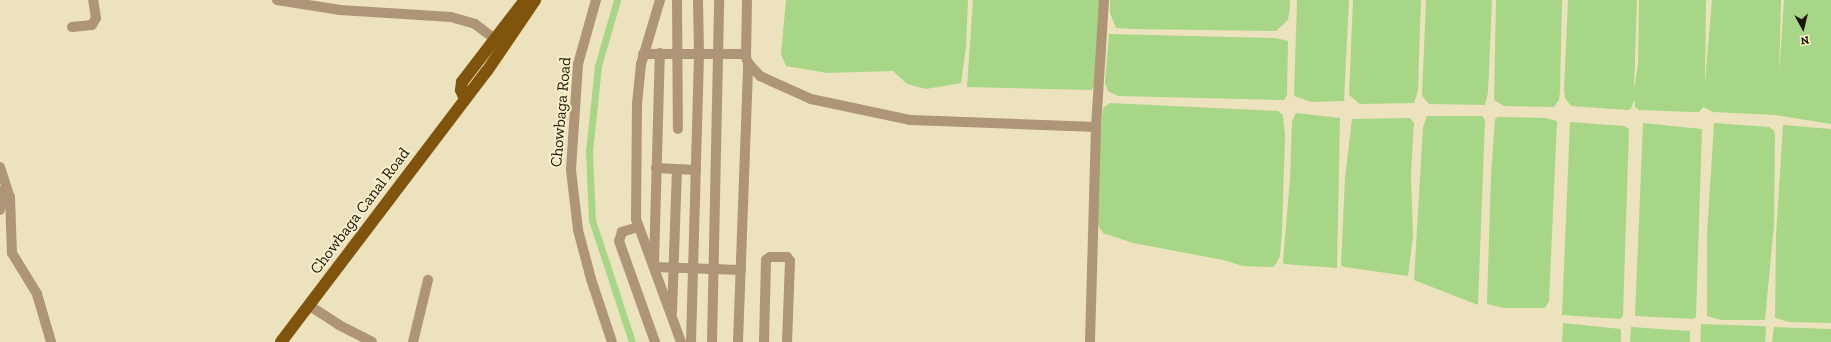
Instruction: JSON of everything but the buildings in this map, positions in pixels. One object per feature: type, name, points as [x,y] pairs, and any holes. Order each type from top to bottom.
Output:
[{"type":"main road","points":[[499,41],[525,0]]},
{"type":"main road","points":[[499,41],[535,0]]},
{"type":"main road","name":"Chowbaga Canal Road","points":[[281,342],[310,306],[465,99],[461,90],[462,82],[499,41]]},
{"type":"street","points":[[72,27],[92,25],[96,18],[93,0]]},
{"type":"street","points":[[277,0],[340,10],[451,17],[475,24],[499,41]]},
{"type":"street","name":"Chowbaga Road","points":[[596,0],[578,64],[571,170],[578,230],[593,286],[612,342]]},
{"type":"street","points":[[660,0],[643,54],[637,104],[634,200],[638,227],[681,342]]},
{"type":"street","points":[[677,0],[679,53],[678,129]]},
{"type":"street","points":[[691,342],[699,53],[698,0]]},
{"type":"street","points":[[712,342],[719,0]]},
{"type":"street","points":[[738,342],[747,59],[747,0]]},
{"type":"street","points":[[1090,342],[1096,127],[1104,0]]},
{"type":"street","points":[[654,269],[660,53]]},
{"type":"street","points":[[643,54],[699,53],[718,54],[747,59],[760,76],[811,98],[911,120],[1096,127]]},
{"type":"street","points":[[0,167],[12,253],[37,294],[52,342]]},
{"type":"street","points":[[656,168],[696,170]]},
{"type":"street","points":[[672,318],[677,169]]},
{"type":"street","points":[[0,210],[4,195]]},
{"type":"street","points":[[638,227],[622,232],[619,241],[655,342]]},
{"type":"street","points":[[764,342],[766,260],[770,257],[787,257],[790,261],[787,342]]},
{"type":"street","points":[[654,269],[674,268],[741,270]]},
{"type":"street","points":[[413,342],[428,280]]},
{"type":"street","points":[[310,306],[339,325],[372,342]]},
{"type":"shaded area","points":[[786,0],[968,0],[966,47],[961,83],[926,89],[907,84],[893,71],[827,73],[786,66],[781,54]]},
{"type":"shaded area","points":[[973,0],[1100,0],[1096,82],[1092,90],[967,87]]},
{"type":"shaded area","points":[[1110,0],[1290,0],[1290,6],[1288,20],[1276,31],[1132,29],[1116,28],[1110,13]]},
{"type":"shaded area","points":[[1297,0],[1349,0],[1344,101],[1312,102],[1294,96]]},
{"type":"shaded area","points":[[1353,0],[1421,0],[1418,90],[1414,103],[1360,104],[1349,95]]},
{"type":"shaded area","points":[[1426,0],[1492,0],[1488,93],[1485,105],[1429,104],[1422,96]]},
{"type":"shaded area","points":[[1496,0],[1562,0],[1560,92],[1559,100],[1554,107],[1504,106],[1494,100]]},
{"type":"shaded area","points":[[1568,0],[1637,0],[1634,89],[1638,65],[1639,0],[1706,0],[1705,82],[1712,0],[1781,0],[1779,75],[1784,0],[1831,0],[1831,124],[1775,115],[1713,112],[1703,107],[1699,112],[1639,110],[1635,107],[1634,100],[1631,109],[1628,110],[1571,106],[1565,98],[1564,89]]},
{"type":"shaded area","points":[[1109,34],[1275,38],[1288,41],[1287,95],[1284,100],[1118,96],[1108,91],[1105,83]]},
{"type":"shaded area","points":[[1110,103],[1278,111],[1283,115],[1285,136],[1282,232],[1280,256],[1276,264],[1273,267],[1243,266],[1223,260],[1133,243],[1103,233],[1099,227],[1097,218],[1100,139],[1103,108]]},
{"type":"shaded area","points":[[1296,113],[1340,118],[1337,268],[1284,264],[1283,261],[1290,179],[1292,121]]},
{"type":"shaded area","points":[[1427,116],[1482,116],[1485,120],[1478,305],[1414,280],[1423,127]]},
{"type":"shaded area","points":[[1498,117],[1545,118],[1557,121],[1549,301],[1545,308],[1504,308],[1487,304],[1491,175],[1495,119]]},
{"type":"shaded area","points":[[1410,118],[1414,123],[1411,175],[1413,236],[1408,276],[1344,267],[1341,265],[1345,178],[1352,119]]},
{"type":"shaded area","points":[[1570,122],[1624,126],[1629,129],[1623,316],[1620,319],[1562,315]]},
{"type":"shaded area","points":[[1643,123],[1702,129],[1696,317],[1693,319],[1635,316]]},
{"type":"shaded area","points":[[1714,123],[1769,127],[1774,130],[1774,224],[1765,320],[1721,320],[1707,316],[1707,234]]},
{"type":"shaded area","points":[[1783,125],[1831,129],[1831,323],[1789,322],[1775,318],[1776,236]]},
{"type":"shaded area","points":[[1563,323],[1621,329],[1621,342],[1562,342]]},
{"type":"shaded area","points":[[1701,324],[1766,326],[1765,342],[1700,342]]},
{"type":"shaded area","points":[[1631,327],[1690,331],[1690,342],[1630,342]]},
{"type":"shaded area","points":[[1774,327],[1831,329],[1831,342],[1772,342]]},
{"type":"waterway","points":[[617,0],[598,66],[589,152],[592,220],[632,342]]}]
